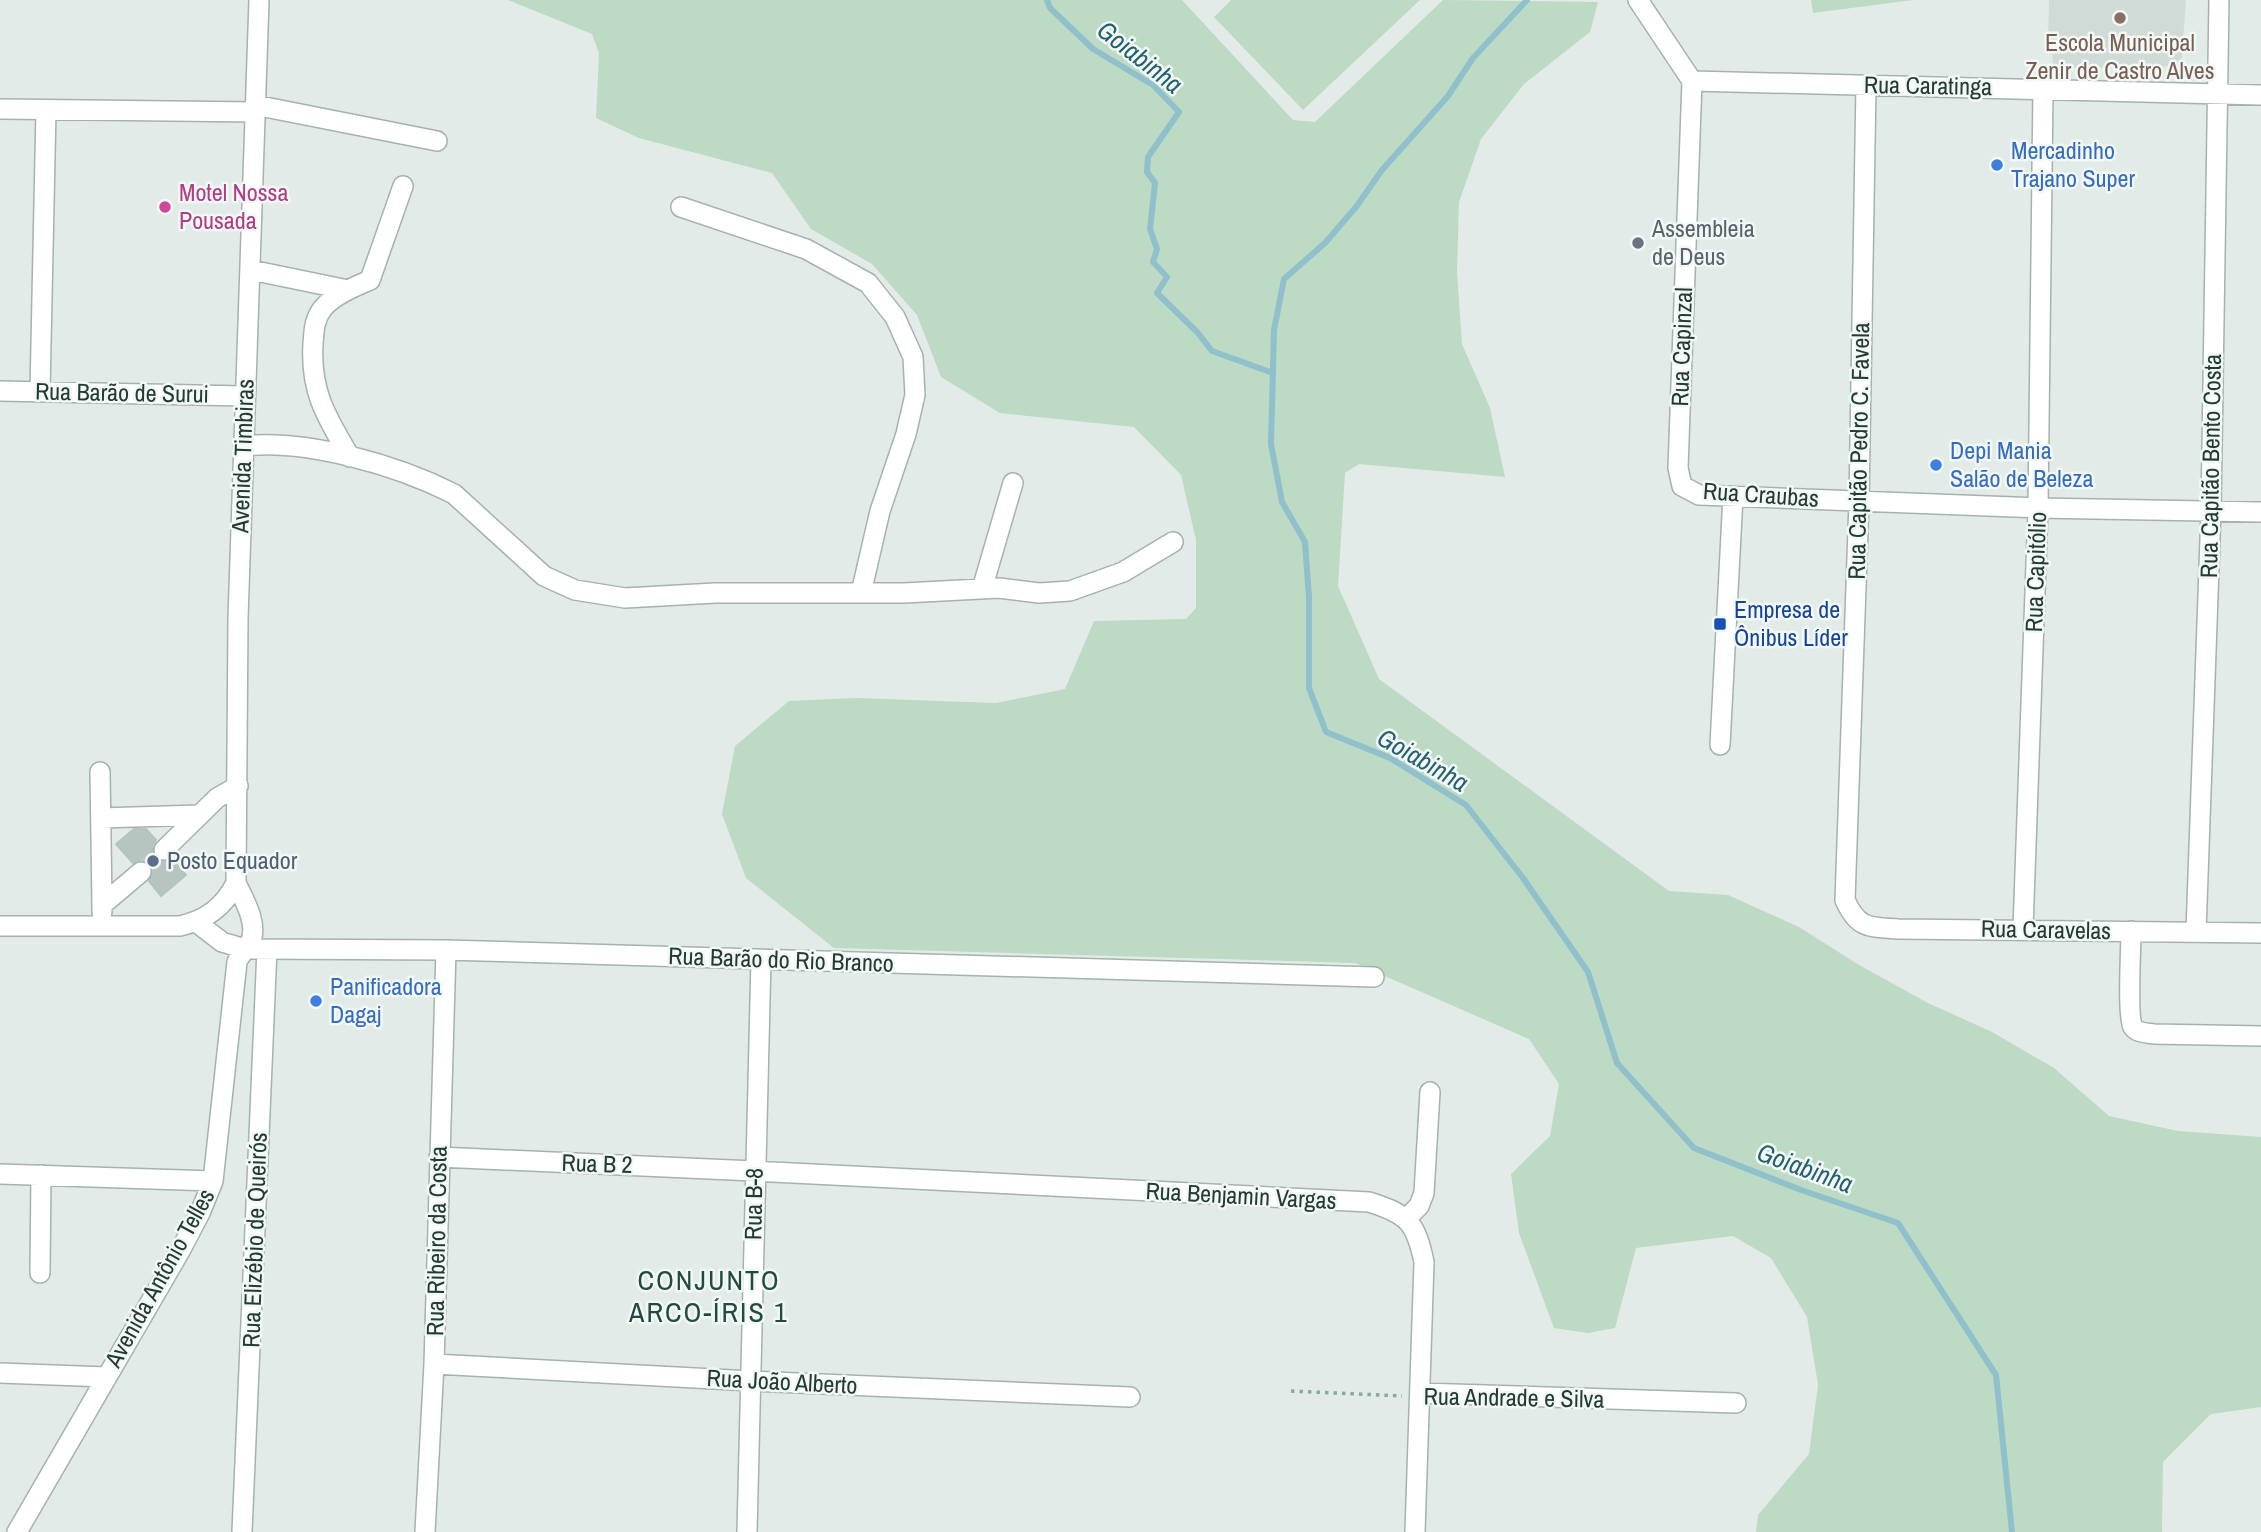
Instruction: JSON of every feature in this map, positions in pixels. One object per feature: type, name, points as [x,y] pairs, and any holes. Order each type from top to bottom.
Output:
[{"type":"street","name":"Avenida Timbiras","points":[[236,883],[238,618],[259,0]]},
{"type":"street","points":[[1637,0],[1692,81]]},
{"type":"street","name":"Rua Capitão Bento Costa","points":[[2196,932],[2211,511],[2219,0]]},
{"type":"street","name":"Rua Caratinga","points":[[1692,81],[2261,94]]},
{"type":"street","name":"Rua Capinzal","points":[[1682,486],[1678,468],[1692,81]]},
{"type":"street","name":"Rua Capitão Pedro C. Favela","points":[[1845,900],[1859,501],[1866,85]]},
{"type":"street","name":"Rua Capitólio","points":[[2023,929],[2038,508],[2043,89]]},
{"type":"street","points":[[0,109],[255,109],[437,141]]},
{"type":"street","points":[[40,391],[46,110]]},
{"type":"street","points":[[350,457],[323,410],[311,368],[314,324],[323,308],[348,290],[370,280],[403,186]]},
{"type":"street","points":[[681,207],[806,249],[868,283],[895,317],[913,356],[915,395],[906,434],[880,511],[861,593]]},
{"type":"street","points":[[251,270],[348,290]]},
{"type":"street","name":"Rua Barão de Surui","points":[[0,391],[244,396]]},
{"type":"street","points":[[243,446],[301,446],[350,457],[439,486],[454,494],[544,576],[575,590],[625,598],[715,593],[904,593],[999,588],[1039,593],[1070,592],[1122,572],[1173,541]]},
{"type":"street","points":[[982,589],[1013,483]]},
{"type":"street","name":"Rua Craubas","points":[[1682,486],[1699,495],[2038,508],[2261,512]]},
{"type":"street","points":[[1720,745],[1733,496]]},
{"type":"street","points":[[100,772],[102,927]]},
{"type":"street","points":[[164,850],[218,798],[238,786]]},
{"type":"street","points":[[101,818],[200,815]]},
{"type":"street","points":[[102,905],[141,872]]},
{"type":"street","points":[[0,926],[180,926],[209,916],[229,896],[236,883]]},
{"type":"street","name":"Avenida Antônio Telles","points":[[17,1532],[180,1251],[213,1181],[237,962],[250,943],[252,934],[250,913],[236,883]]},
{"type":"street","name":"Rua Caravelas","points":[[1845,900],[1852,915],[1866,927],[2261,933]]},
{"type":"street","name":"Rua Barão do Rio Branco","points":[[196,922],[222,942],[245,949],[446,950],[1374,977]]},
{"type":"street","points":[[2131,931],[2130,1013],[2133,1027],[2138,1031],[2154,1034],[2261,1036]]},
{"type":"street","name":"Rua Elizébio de Queirós","points":[[242,1532],[267,949]]},
{"type":"street","name":"Rua Ribeiro da Costa","points":[[425,1532],[434,1364],[446,950]]},
{"type":"street","name":"Rua B-8","points":[[747,1532],[761,960]]},
{"type":"street","points":[[1415,1532],[1424,1262],[1419,1237],[1406,1219],[1419,1206],[1424,1193],[1430,1092]]},
{"type":"street","name":"Rua B 2","points":[[439,1157],[754,1171]]},
{"type":"street","name":"Rua Benjamin Vargas","points":[[754,1171],[1369,1202],[1391,1209],[1406,1219]]},
{"type":"street","points":[[0,1174],[213,1181]]},
{"type":"street","points":[[40,1273],[41,1175]]},
{"type":"street","name":"Rua João Alberto","points":[[434,1364],[1130,1397]]},
{"type":"street","points":[[0,1373],[106,1377]]},
{"type":"street","name":"Rua Andrade e Silva","points":[[1421,1394],[1736,1403]]},
{"type":"path","name":"Rua Andrade e Silva","points":[[1291,1391],[1389,1396],[1421,1394]]},
{"type":"shaded area","points":[[2049,0],[2186,0],[2181,66],[2053,68],[2052,41],[2048,40]]},
{"type":"green space","points":[[508,0],[1182,0],[1293,120],[1315,122],[1443,0],[1598,2],[1590,32],[1524,84],[1481,139],[1459,202],[1457,272],[1462,344],[1490,408],[1505,477],[1359,464],[1345,473],[1338,586],[1379,679],[1669,891],[1728,895],[1799,927],[1859,965],[1928,1003],[1992,1032],[2054,1068],[2109,1116],[2178,1131],[2261,1137],[2261,1407],[2211,1414],[2163,1462],[2162,1532],[1756,1532],[1758,1515],[1809,1454],[1818,1385],[1807,1317],[1771,1258],[1733,1236],[1636,1248],[1615,1328],[1588,1333],[1554,1328],[1519,1233],[1511,1174],[1550,1136],[1559,1084],[1529,1039],[1355,963],[834,948],[746,878],[722,814],[735,746],[789,701],[856,698],[996,703],[1065,689],[1094,621],[1186,619],[1196,608],[1196,540],[1181,475],[1134,427],[1000,413],[941,377],[917,315],[872,264],[811,229],[772,173],[639,138],[596,118],[599,53],[592,34]]},
{"type":"green space","points":[[1231,0],[1420,0],[1303,110],[1214,17]]},
{"type":"green space","points":[[1811,0],[1913,0],[1813,13]]},
{"type":"building","name":"Posto Equador","points":[[134,829],[146,829],[156,840],[152,847],[155,858],[161,862],[172,859],[186,875],[161,896],[149,881],[153,871],[150,864],[140,860],[133,863],[116,844]]},
{"type":"waterway","name":"Goiabinha","points":[[1047,0],[1050,8],[1093,49],[1153,85],[1179,112],[1148,157],[1147,172],[1155,183],[1150,229],[1157,249],[1153,262],[1167,277],[1157,293],[1198,333],[1212,351],[1273,373]]},
{"type":"waterway","name":"Goiabinha","points":[[1527,0],[1473,58],[1448,96],[1382,170],[1356,207],[1325,243],[1284,279],[1274,330],[1271,444],[1282,502],[1305,542],[1309,597],[1309,688],[1326,732],[1390,758],[1466,805],[1523,878],[1588,972],[1617,1063],[1694,1148],[1801,1190],[1898,1223],[1996,1375],[2012,1532]]},
{"type":"tunnel","points":[[141,872],[164,850]]},
{"type":"place","name":"Escola Municipal Zenir de Castro Alves","points":[[2120,18]]},
{"type":"place","name":"Mercadinho Trajano Super","points":[[1997,165]]},
{"type":"place","name":"Motel Nossa Pousada","points":[[165,207]]},
{"type":"place","name":"Assembleia de Deus","points":[[1638,243]]},
{"type":"place","name":"Depi Mania Salão de Beleza","points":[[1936,465]]},
{"type":"place","name":"Empresa de Ônibus Líder","points":[[1720,624]]},
{"type":"place","name":"Posto Equador","points":[[153,861]]},
{"type":"place","name":"Panificadora Dagaj","points":[[316,1001]]},
{"type":"district","name":"CONJUNTO ARCO-ÍRIS 1","points":[[709,1296]]}]
